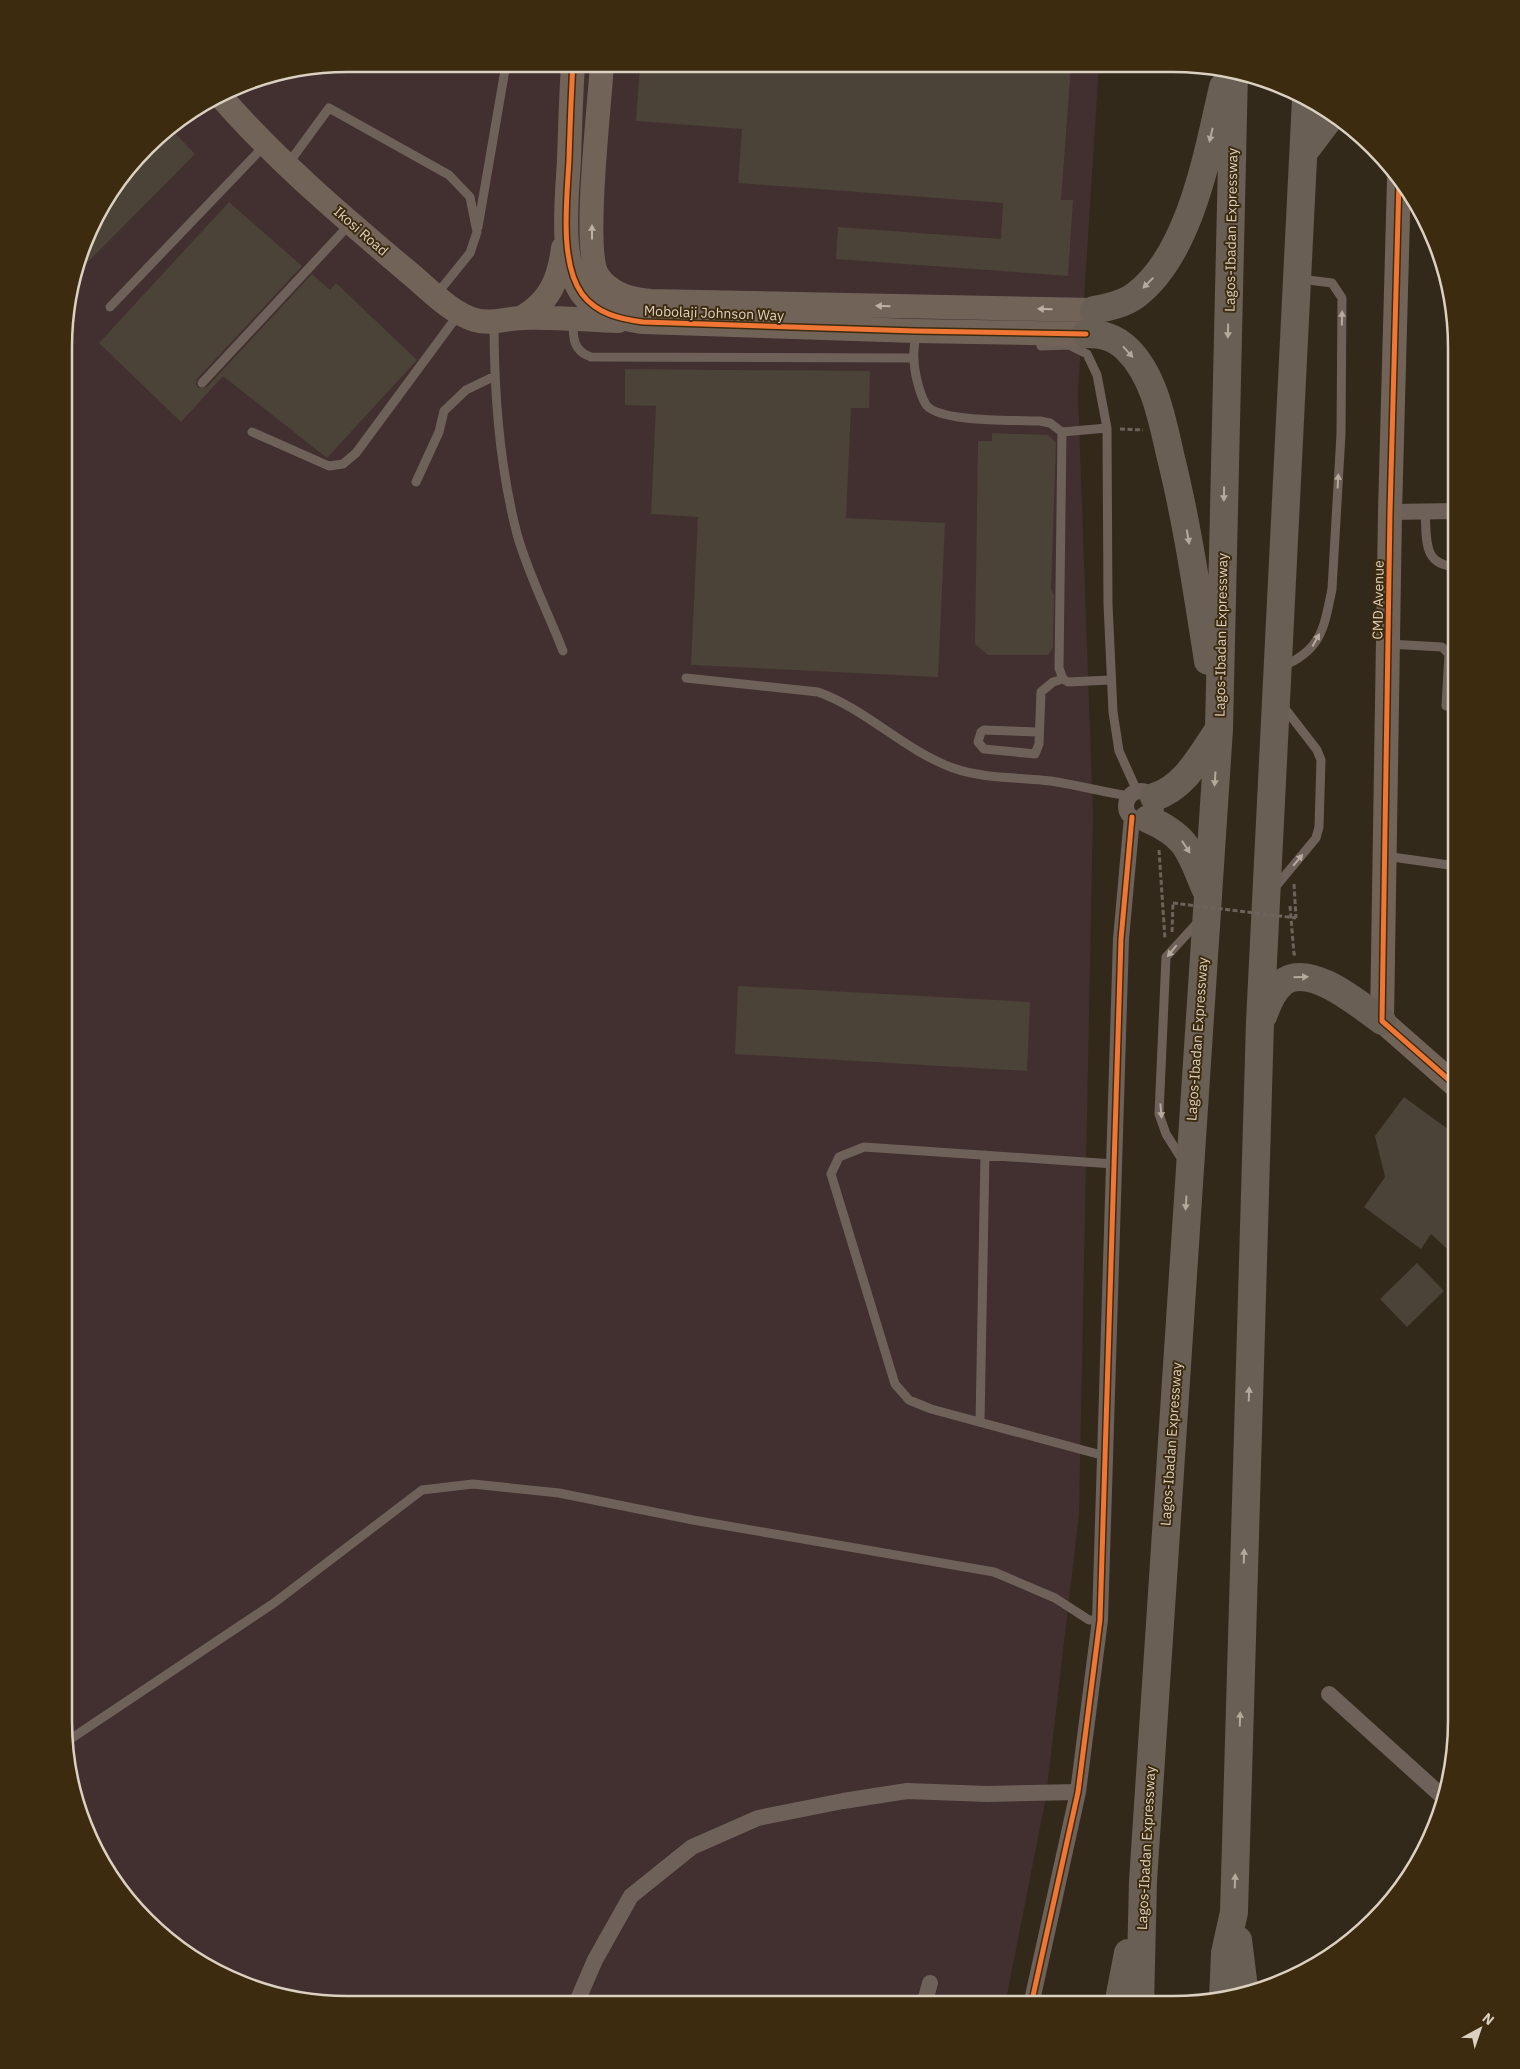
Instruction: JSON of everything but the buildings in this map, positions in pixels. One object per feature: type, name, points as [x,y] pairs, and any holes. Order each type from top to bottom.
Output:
[{"type":"highway","points":[[1206,902],[1191,856],[1178,835],[1140,804],[1168,792],[1180,781],[1197,763],[1219,729],[1183,508],[1153,392],[1140,365],[1128,350],[1116,340],[1100,334],[1090,322],[1136,295],[1159,272],[1180,235],[1199,188],[1224,78]]},
{"type":"highway","name":"Lagos-Ibadan Expressway","points":[[1140,1996],[1143,1881],[1188,1169],[1219,729],[1234,80]]},
{"type":"highway","points":[[1244,1987],[1234,1912],[1260,1022],[1306,107]]},
{"type":"highway","points":[[1304,152],[1328,121]]},
{"type":"highway","points":[[1260,1022],[1271,995],[1283,982],[1296,976],[1310,977],[1332,987],[1382,1021]]},
{"type":"highway","points":[[1120,1996],[1143,1881]]},
{"type":"highway","points":[[1223,1991],[1225,1953],[1234,1912]]},
{"type":"street","name":"Mobolaji Johnson Way","points":[[573,72],[566,232],[574,276]]},
{"type":"street","name":"Mobolaji Johnson Way","points":[[574,276],[591,239],[601,72]]},
{"type":"street","name":"Ikosi Road","points":[[225,101],[287,166],[351,224],[436,296],[459,312],[475,320],[494,322],[522,318],[573,319],[613,310]]},
{"type":"street","name":"CMD Avenue","points":[[1382,1021],[1390,512],[1399,192]]},
{"type":"street","name":"Mobolaji Johnson Way","points":[[574,276],[597,274],[604,284],[613,310],[643,322],[915,332],[1090,322]]},
{"type":"street","points":[[522,318],[535,310],[574,276]]},
{"type":"street","name":"Mobolaji Johnson Way","points":[[613,310],[631,299],[1090,322]]},
{"type":"street","points":[[1390,512],[1448,511]]},
{"type":"street","points":[[1034,1996],[1078,1792],[1100,1620],[1121,939],[1129,840],[1140,804]]},
{"type":"street","points":[[1382,1021],[1448,1079]]},
{"type":"street","points":[[1328,1694],[1438,1793]]},
{"type":"street","points":[[579,1996],[595,1960],[631,1896],[692,1847],[758,1818],[843,1801],[907,1791],[987,1794],[1078,1792]]},
{"type":"street","points":[[926,1996],[930,1983]]},
{"type":"lane","points":[[436,296],[470,253],[477,232],[505,72]]},
{"type":"lane","points":[[287,166],[329,108],[376,132],[449,175],[470,197],[477,232]]},
{"type":"lane","points":[[110,307],[266,145]]},
{"type":"lane","points":[[202,383],[351,224]]},
{"type":"lane","points":[[1278,668],[1298,660],[1310,651],[1320,635],[1328,610],[1332,589],[1341,434],[1342,298],[1332,283],[1298,279]]},
{"type":"lane","points":[[252,432],[329,466],[343,464],[356,453],[459,312]]},
{"type":"lane","points":[[573,319],[573,338],[577,350],[590,357],[913,358]]},
{"type":"lane","points":[[494,322],[494,376],[503,463],[518,535],[528,566],[563,651]]},
{"type":"lane","points":[[915,332],[917,345],[913,358],[925,405],[938,414],[1040,421],[1050,423],[1062,432],[1106,428]]},
{"type":"lane","points":[[1041,346],[1069,345],[1087,354],[1097,375],[1106,428],[1110,680],[1118,751],[1140,804]]},
{"type":"lane","points":[[416,482],[439,432],[444,411],[466,390],[494,376]]},
{"type":"lane","points":[[1062,432],[1059,668],[1063,679]]},
{"type":"lane","points":[[1424,512],[1429,552],[1434,561],[1448,566]]},
{"type":"lane","points":[[1388,644],[1442,648],[1448,654],[1446,706]]},
{"type":"lane","points":[[686,678],[818,692],[836,699],[919,751],[953,768],[975,774],[1052,782],[1140,804]]},
{"type":"lane","points":[[1039,732],[984,730],[978,742],[984,750],[1035,754],[1038,749],[1039,732],[1041,692],[1053,682],[1063,679],[1074,682],[1110,680]]},
{"type":"lane","points":[[1267,898],[1316,838],[1319,827],[1321,760],[1317,750],[1277,699]]},
{"type":"lane","points":[[1384,856],[1448,865]]},
{"type":"lane","points":[[1188,1169],[1166,1134],[1159,1114],[1169,954],[1206,902]]},
{"type":"lane","points":[[1105,1456],[931,1409],[909,1400],[895,1384],[832,1174],[839,1157],[864,1147],[1114,1164]]},
{"type":"lane","points":[[980,1422],[985,1155]]},
{"type":"lane","points":[[73,1737],[274,1603],[422,1490],[473,1484],[559,1493],[692,1520],[994,1572],[1055,1598],[1089,1620],[1100,1620]]},
{"type":"path","points":[[1106,428],[1139,430]]},
{"type":"path","points":[[1129,840],[1158,843],[1169,954]]},
{"type":"path","points":[[1169,954],[1173,903],[1296,918],[1294,866]]},
{"type":"path","points":[[1287,873],[1294,954],[1302,956]]},
{"type":"shaded area","points":[[348,72],[1099,72],[1078,393],[1093,816],[1079,1514],[1046,1797],[1007,1996],[330,1996],[294,1991],[242,1976],[210,1960],[180,1940],[153,1916],[129,1889],[109,1859],[93,1827],[78,1775],[72,1722],[73,330],[82,276],[93,242],[109,210],[129,180],[153,153],[180,129],[210,109],[242,93],[294,78]]},
{"type":"cycle path","points":[[573,72],[566,211],[567,248],[575,281],[582,294],[602,311],[618,317],[643,322],[915,331],[1086,334]]},
{"type":"cycle path","points":[[1399,192],[1390,512],[1382,1021],[1448,1079]]},
{"type":"cycle path","points":[[1033,1996],[1078,1792],[1100,1620],[1121,939],[1132,817]]}]
